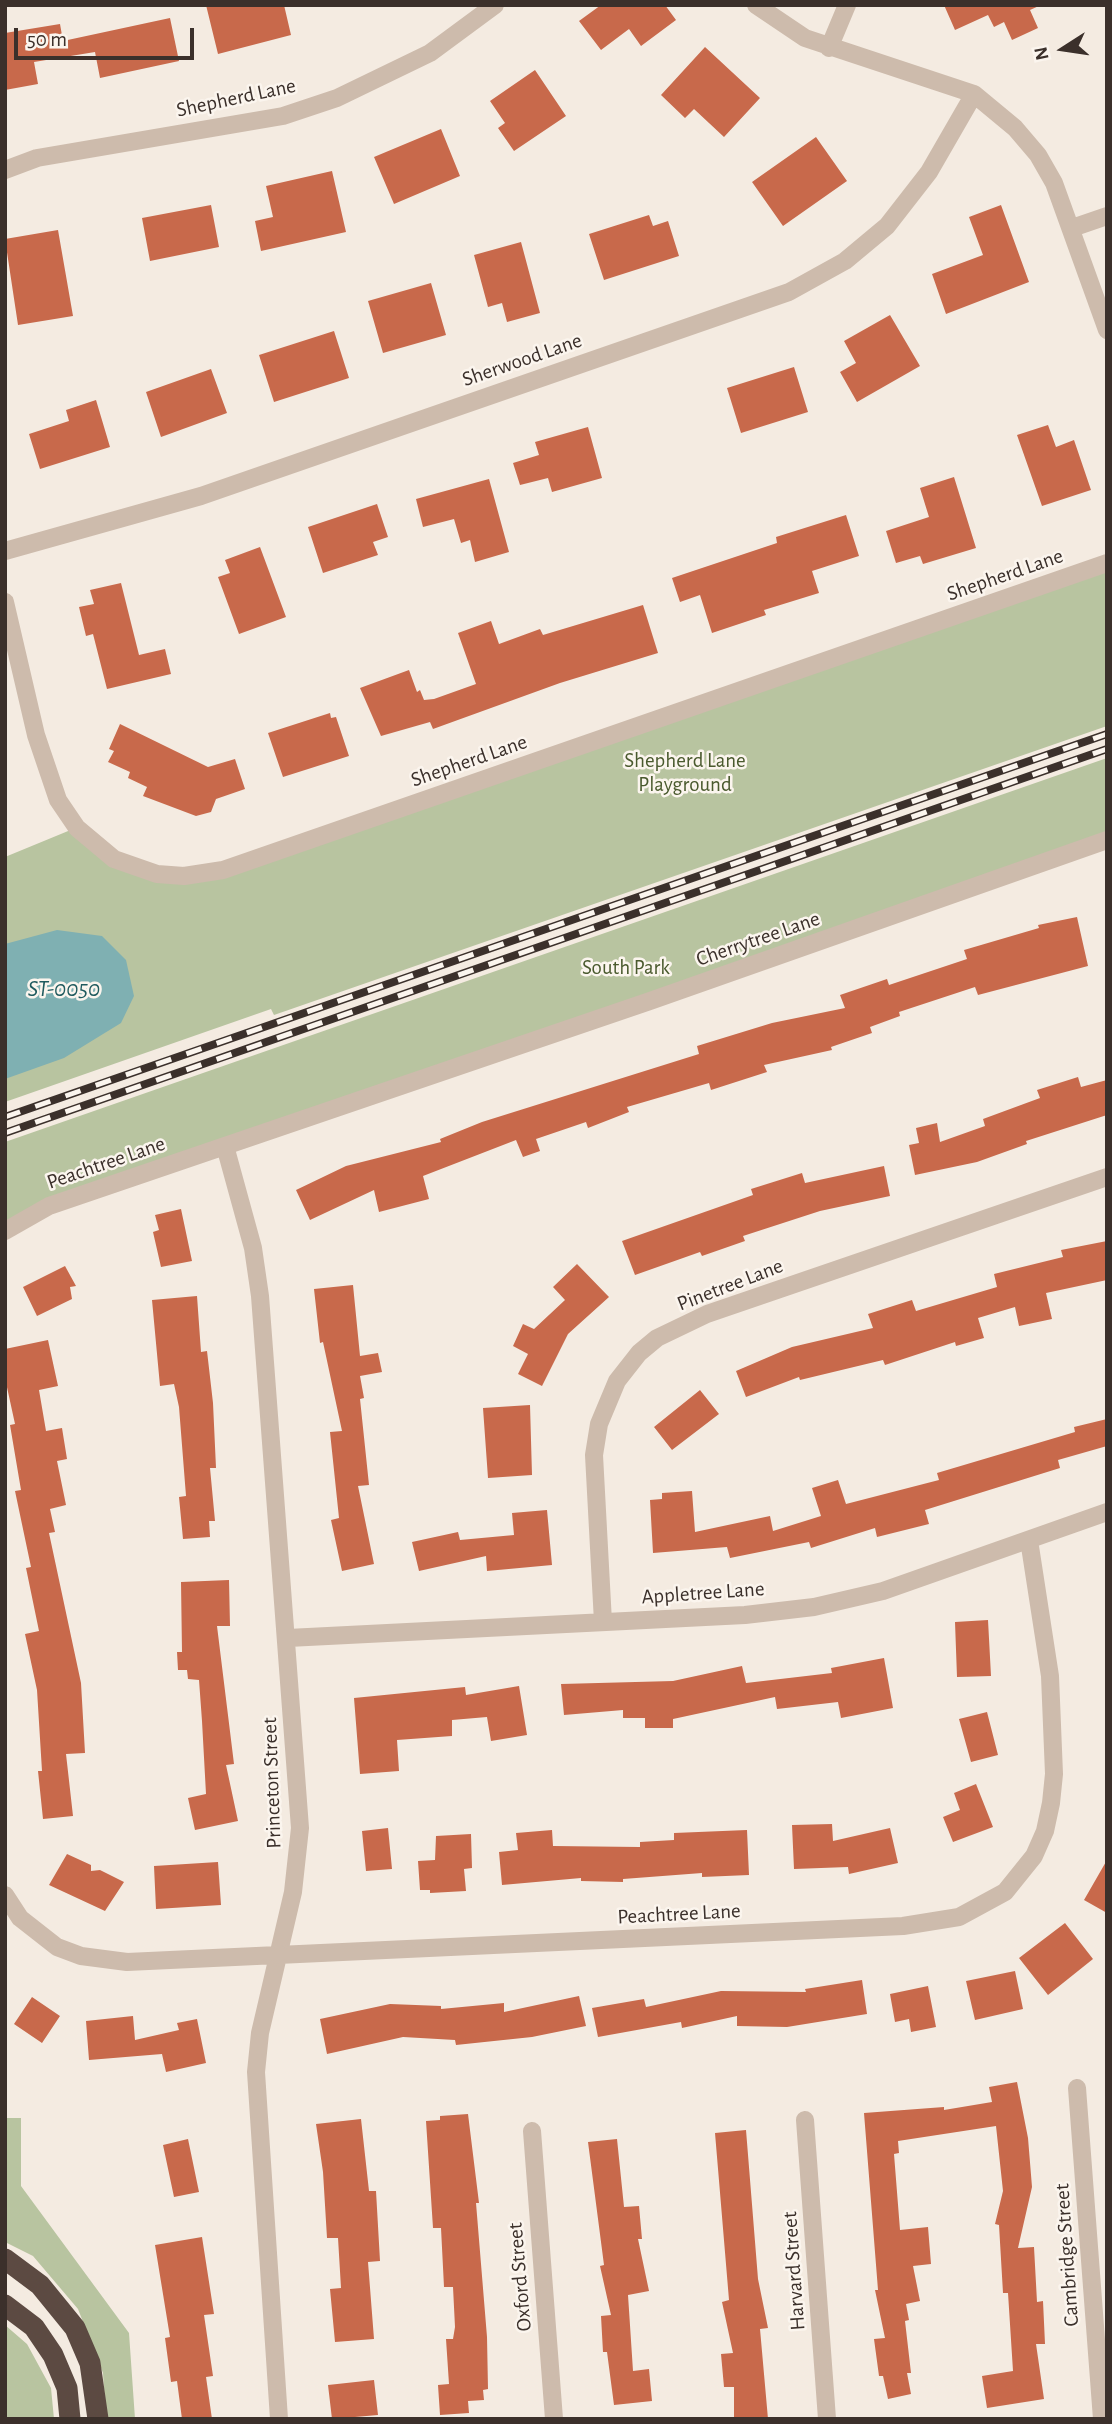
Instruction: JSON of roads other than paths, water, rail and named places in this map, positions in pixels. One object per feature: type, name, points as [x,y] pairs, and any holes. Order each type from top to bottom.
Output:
[{"type":"highway","points":[[5,2259],[40,2285],[75,2328],[90,2363],[99,2419]]},
{"type":"highway","points":[[5,2305],[34,2327],[53,2355],[66,2388],[70,2419]]},
{"type":"street","name":"Shepherd Lane","points":[[5,170],[37,158],[283,116],[337,98],[430,53],[495,5]]},
{"type":"street","points":[[756,5],[805,38],[829,48],[974,94],[1014,128],[1038,155],[1054,183],[1107,330]]},
{"type":"street","points":[[829,48],[847,5]]},
{"type":"street","name":"Sherwood Lane","points":[[5,551],[201,496],[789,292],[845,261],[887,226],[929,172],[974,94]]},
{"type":"street","points":[[1072,228],[1107,216]]},
{"type":"street","name":"Shepherd Lane","points":[[5,602],[36,735],[58,800],[77,828],[114,859],[157,874],[184,876],[223,870],[1107,563]]},
{"type":"street","name":"Cherrytree Lane","points":[[225,1146],[663,997],[1107,840]]},
{"type":"street","name":"Peachtree Lane","points":[[5,1231],[49,1206],[225,1146]]},
{"type":"street","name":"Princeton Street","points":[[225,1146],[253,1248],[260,1296],[288,1638],[300,1828],[293,1892],[260,2033],[256,2071],[279,2419]]},
{"type":"street","name":"Pinetree Lane","points":[[603,1622],[594,1455],[599,1424],[617,1381],[639,1353],[657,1338],[707,1314],[1107,1177]]},
{"type":"street","name":"Appletree Lane","points":[[288,1638],[745,1615],[814,1607],[883,1591],[1107,1512]]},
{"type":"street","name":"Peachtree Lane","points":[[5,1895],[20,1917],[57,1947],[81,1956],[127,1962],[904,1926],[960,1917],[1005,1892],[1034,1856],[1045,1831],[1051,1803],[1054,1774],[1050,1676],[1029,1540]]},
{"type":"street","name":"Cambridge Street","points":[[1077,2088],[1102,2419]]},
{"type":"street","name":"Harvard Street","points":[[805,2120],[827,2419]]},
{"type":"street","name":"Oxford Street","points":[[532,2131],[554,2419]]},
{"type":"water","name":"ST-0050","points":[[57,930],[102,936],[126,960],[134,996],[121,1023],[64,1058],[5,1079],[5,944]]},
{"type":"railway","points":[[5,1117],[1107,734]]},
{"type":"railway","points":[[5,1133],[1107,749]]},
{"type":"park label","name":"Shepherd Lane Playground","points":[[685,773]]},
{"type":"park label","name":"South Park","points":[[626,968]]}]
